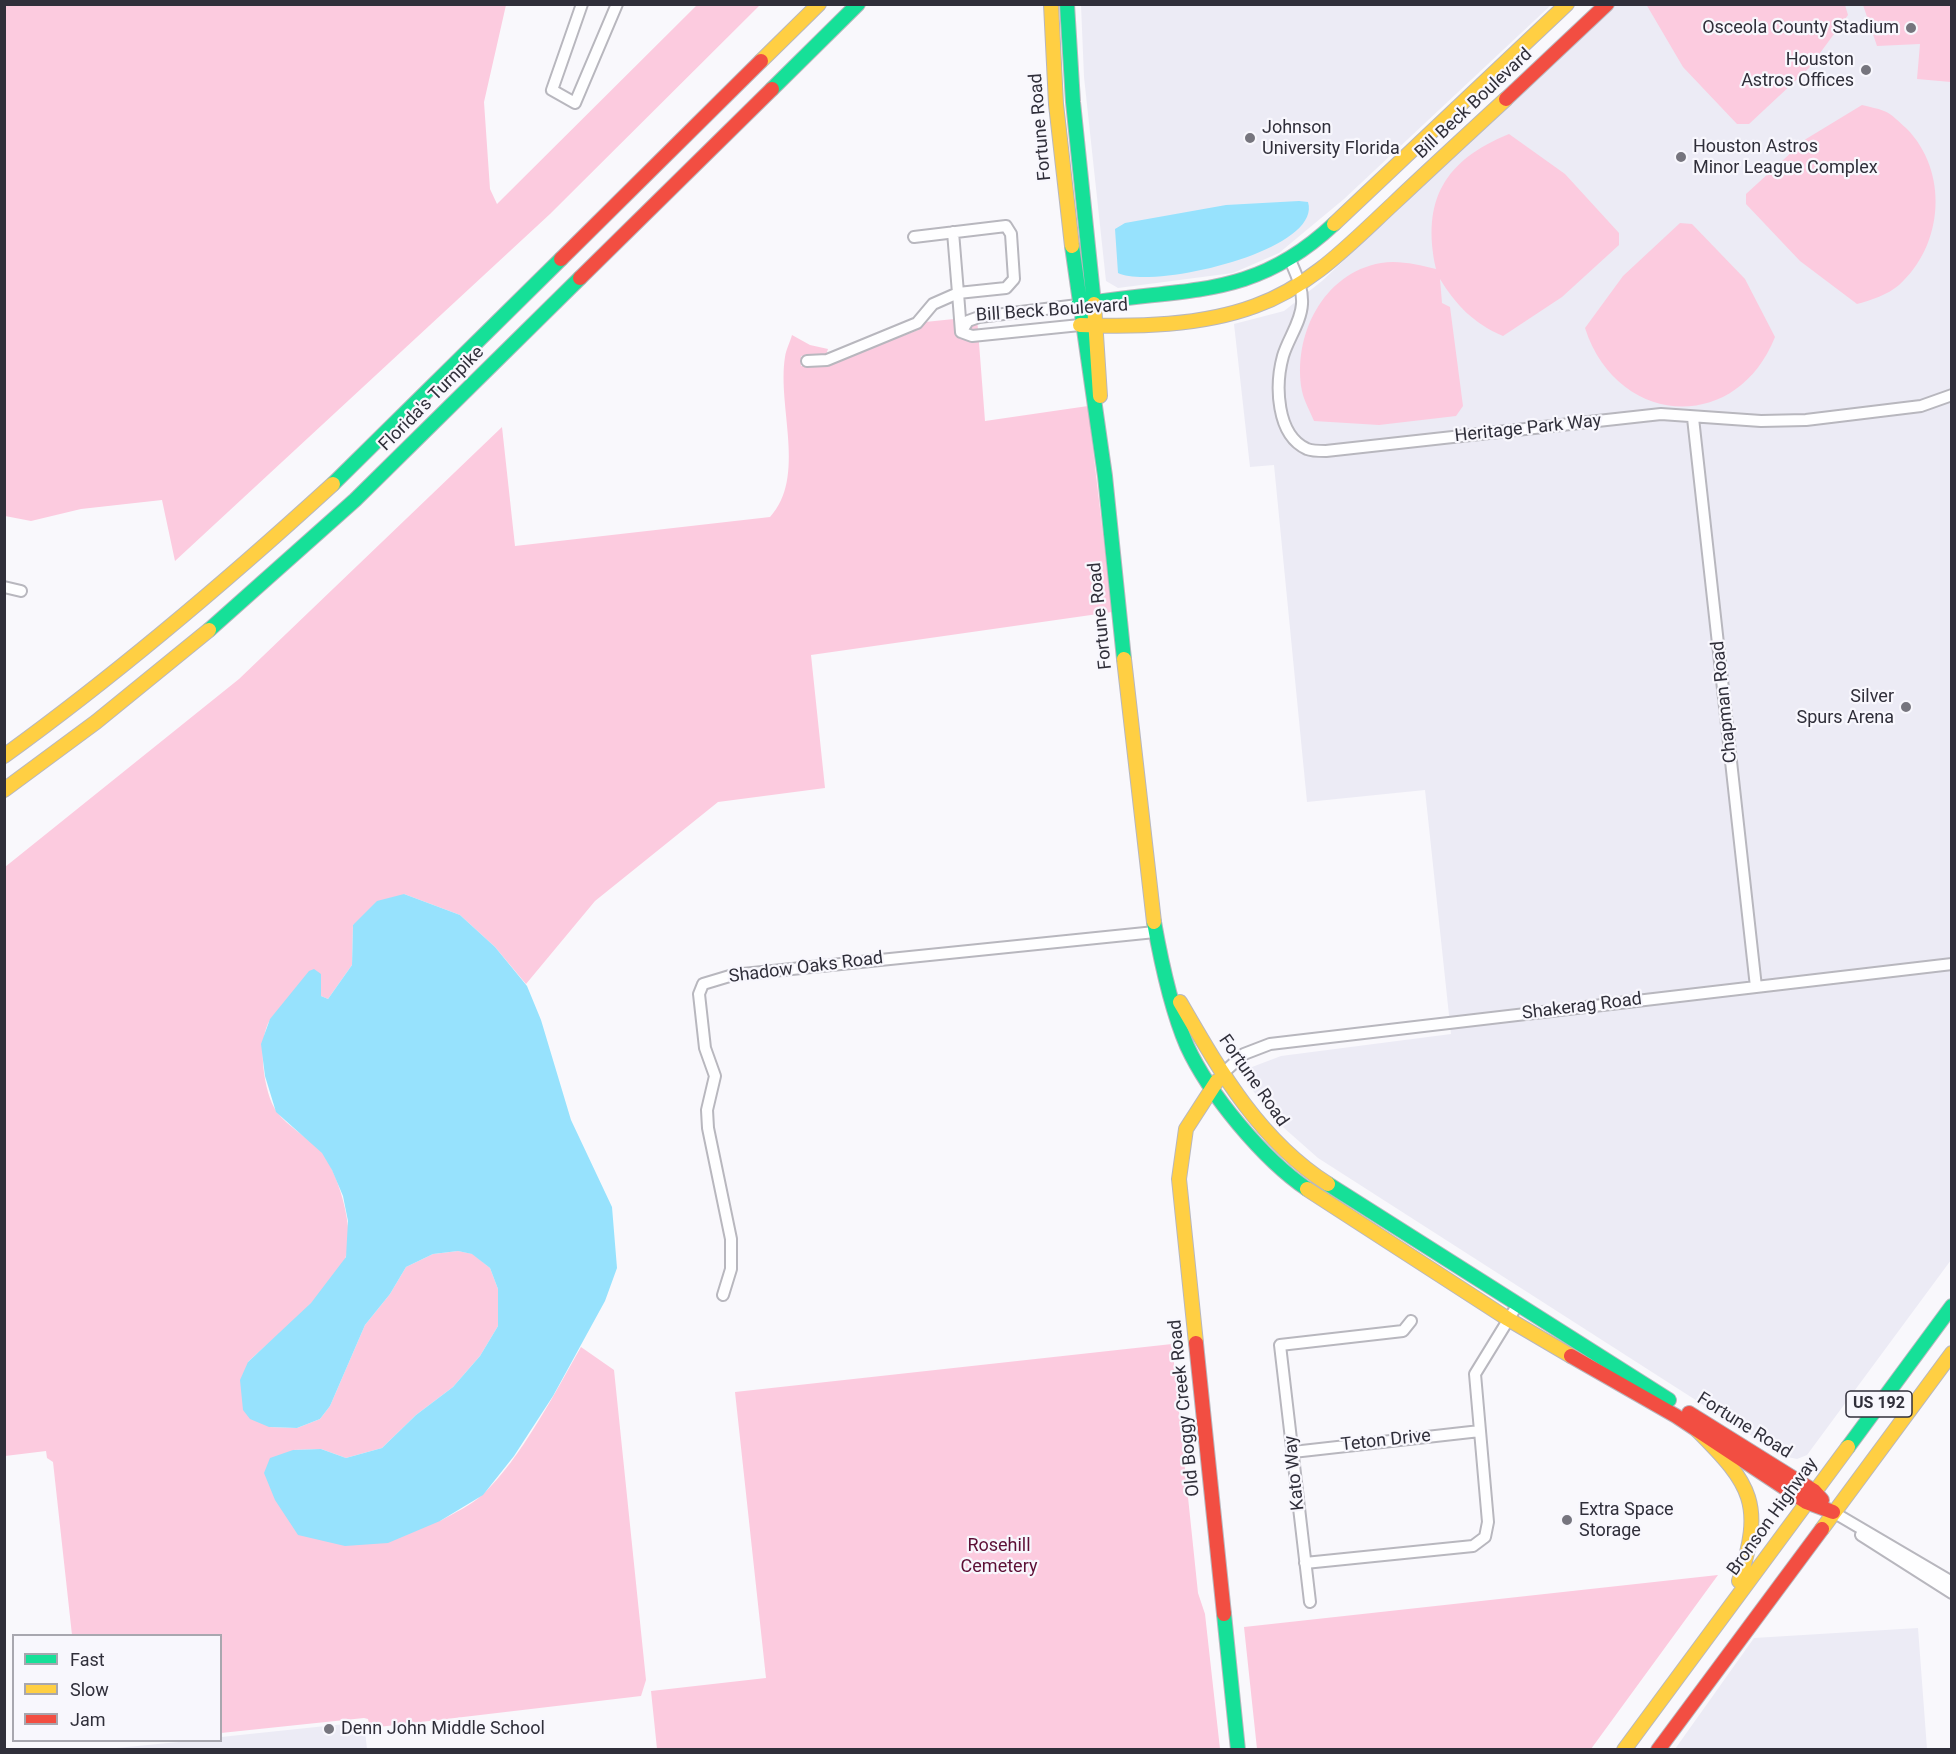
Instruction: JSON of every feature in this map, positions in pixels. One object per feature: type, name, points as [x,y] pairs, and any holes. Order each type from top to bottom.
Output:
[{"type":"main road","name":"Florida's Turnpike","points":[[4,756],[110,677],[271,541],[336,480],[819,4]]},
{"type":"main road","name":"Florida's Turnpike","points":[[4,790],[126,698],[281,569],[355,500],[858,4]]},
{"type":"main road","name":"Fortune Road","points":[[1052,4],[1052,49],[1064,181],[1080,325],[1103,458],[1155,932],[1187,1045],[1213,1088],[1265,1154],[1299,1184],[1356,1223],[1508,1319],[1810,1497]]},
{"type":"main road","name":"Fortune Road","points":[[1067,4],[1082,180],[1098,326],[1103,458]]},
{"type":"main road","name":"Bill Beck Boulevard","points":[[1078,305],[1207,288],[1239,281],[1290,260],[1317,240],[1567,4]]},
{"type":"main road","name":"Bill Beck Boulevard","points":[[1080,325],[1098,326],[1222,314],[1254,307],[1300,284],[1333,260],[1607,4]]},
{"type":"main road","name":"Fortune Road","points":[[1169,984],[1222,1074],[1278,1146],[1309,1172],[1518,1304],[1833,1512]]},
{"type":"main road","name":"Old Boggy Creek Road","points":[[1222,1074],[1186,1129],[1179,1179],[1238,1749]]},
{"type":"main road","name":"Bronson Highway","points":[[1624,1749],[1952,1306]]},
{"type":"main road","name":"US 192","points":[[1658,1749],[1952,1353]]},
{"type":"main road","points":[[1697,1430],[1738,1472],[1750,1494],[1754,1526],[1752,1544],[1731,1604]]},
{"type":"street","points":[[582,4],[552,90],[575,103],[617,4]]},
{"type":"street","points":[[1064,181],[1082,180]]},
{"type":"street","points":[[807,361],[827,360],[916,323],[933,304],[958,294],[1011,285],[1014,279],[1011,234],[1006,226],[915,237]]},
{"type":"street","points":[[953,232],[961,332]]},
{"type":"street","name":"Heritage Park Way","points":[[1290,260],[1300,284],[1303,306],[1283,358],[1280,396],[1282,418],[1293,437],[1308,449],[1326,452],[1661,414],[1806,420],[1921,406],[1952,395]]},
{"type":"street","name":"Bill Beck Boulevard","points":[[1078,305],[979,317],[968,321],[961,332],[972,336],[1080,325]]},
{"type":"street","name":"Chapman Road","points":[[1693,417],[1756,987]]},
{"type":"street","points":[[4,587],[21,591]]},
{"type":"street","name":"Shadow Oaks Road","points":[[723,1295],[731,1269],[731,1239],[708,1128],[707,1110],[715,1076],[705,1048],[699,994],[703,984],[744,974],[1155,932]]},
{"type":"street","name":"Shakerag Road","points":[[1222,1074],[1244,1054],[1270,1044],[1952,964]]},
{"type":"street","points":[[1305,1563],[1473,1546],[1485,1537],[1488,1522],[1475,1374],[1518,1304]]},
{"type":"street","name":"Kato Way","points":[[1310,1602],[1280,1345],[1403,1330],[1411,1321]]},
{"type":"street","name":"Teton Drive","points":[[1293,1452],[1480,1431]]},
{"type":"street","points":[[1833,1512],[1952,1582]]},
{"type":"street","points":[[1846,1521],[1851,1529],[1952,1593]]},
{"type":"shaded area","name":"Johnson University Florida","points":[[1081,5],[1551,5],[1344,199],[1279,253],[1233,273],[1118,288],[1106,281],[1084,77]]},
{"type":"shaded area","points":[[1616,5],[1951,5],[1951,1260],[1807,1455],[1797,1459],[1783,1456],[1318,1158],[1275,1120],[1248,1084],[1247,1076],[1252,1067],[1281,1056],[1451,1034],[1425,790],[1307,802],[1274,465],[1250,467],[1234,324],[1284,311],[1322,281]]},
{"type":"shaded area","points":[[1918,1628],[1927,1749],[1675,1749],[1754,1638]]},
{"type":"shaded area","name":"Denn John Middle School","points":[[364,1722],[367,1749],[106,1749],[179,1742],[222,1742],[222,1737]]},
{"type":"green space","points":[[5,4],[506,5],[484,102],[490,189],[497,204],[697,5],[760,5],[550,214],[175,561],[162,500],[81,509],[31,521],[5,516]]},
{"type":"green space","points":[[1646,4],[1845,5],[1848,15],[1809,68],[1749,124],[1737,124],[1683,67]]},
{"type":"green space","name":"Osceola County Stadium","points":[[1863,5],[1951,5],[1951,82],[1917,79],[1920,44],[1877,46]]},
{"type":"green space","points":[[1862,105],[1890,114],[1920,145],[1935,186],[1936,208],[1925,250],[1914,269],[1889,292],[1857,304],[1800,261],[1746,204],[1746,194],[1806,139]]},
{"type":"green space","points":[[1509,134],[1565,174],[1619,233],[1619,245],[1562,297],[1503,336],[1466,312],[1440,279],[1442,303],[1450,307],[1463,406],[1456,416],[1379,425],[1314,421],[1303,395],[1300,370],[1307,329],[1316,310],[1328,293],[1343,279],[1361,269],[1381,263],[1395,262],[1436,269],[1432,244],[1432,222],[1443,185],[1468,156]]},
{"type":"green space","points":[[1680,223],[1692,224],[1745,279],[1775,337],[1757,369],[1733,391],[1706,403],[1677,406],[1649,400],[1623,385],[1601,361],[1585,328],[1623,276]]},
{"type":"green space","points":[[977,317],[985,421],[1088,406],[1112,612],[811,655],[825,788],[718,802],[595,901],[526,984],[495,947],[460,915],[404,894],[353,925],[352,965],[328,999],[321,996],[320,980],[279,1010],[266,1029],[263,1066],[272,1103],[281,1117],[316,1146],[327,1160],[334,1173],[344,1204],[349,1235],[345,1259],[314,1301],[248,1362],[269,1427],[297,1428],[320,1419],[330,1406],[365,1325],[390,1294],[406,1267],[433,1254],[458,1251],[473,1254],[490,1268],[498,1289],[498,1326],[480,1356],[453,1387],[416,1415],[382,1448],[346,1458],[321,1449],[293,1450],[440,1521],[474,1502],[497,1480],[524,1444],[581,1347],[614,1370],[646,1680],[641,1696],[370,1728],[368,1719],[364,1718],[222,1733],[222,1634],[72,1634],[53,1462],[47,1458],[46,1451],[5,1456],[5,867],[239,679],[502,427],[515,546],[770,517],[781,501],[787,482],[789,462],[784,377],[786,354],[792,335],[810,345],[828,349],[826,355],[801,356],[801,366],[829,364],[918,330],[925,322],[954,319],[956,337],[966,336],[965,318]]},
{"type":"green space","name":"Rosehill Cemetery","points":[[1172,1344],[1198,1593],[1205,1614],[1220,1749],[657,1749],[651,1691],[766,1678],[735,1392]]},
{"type":"green space","points":[[1718,1575],[1591,1749],[1257,1749],[1244,1627]]},
{"type":"water","points":[[1308,202],[1306,220],[1289,236],[1263,250],[1197,271],[1137,277],[1118,273],[1115,229],[1125,223],[1226,205]]},
{"type":"water","points":[[404,894],[460,915],[495,947],[527,986],[541,1020],[571,1120],[612,1207],[617,1268],[605,1301],[553,1396],[514,1456],[483,1495],[440,1521],[388,1543],[345,1546],[298,1535],[275,1500],[264,1473],[270,1458],[293,1450],[321,1449],[346,1458],[382,1448],[416,1415],[453,1387],[480,1356],[498,1326],[498,1289],[490,1268],[472,1254],[458,1251],[433,1254],[406,1267],[390,1294],[365,1325],[330,1406],[320,1419],[297,1428],[269,1427],[250,1419],[243,1410],[240,1380],[248,1362],[311,1303],[346,1257],[348,1221],[343,1196],[322,1153],[276,1112],[265,1076],[261,1044],[270,1019],[309,971],[314,969],[321,974],[321,996],[328,999],[352,965],[353,925],[377,901]]},
{"type":"traffic: fast","points":[[772,89],[858,4]]},
{"type":"traffic: fast","points":[[1067,4],[1073,102],[1094,304]]},
{"type":"traffic: fast","points":[[1078,305],[1182,292],[1243,279],[1273,267],[1303,249],[1334,224]]},
{"type":"traffic: fast","points":[[1072,246],[1105,476],[1124,659]]},
{"type":"traffic: fast","points":[[333,484],[561,259]]},
{"type":"traffic: fast","points":[[209,630],[355,500],[580,278]]},
{"type":"traffic: fast","points":[[1154,922],[1171,1001],[1181,1032],[1197,1065],[1223,1104],[1255,1143],[1307,1189]]},
{"type":"traffic: fast","points":[[1328,1184],[1669,1400]]},
{"type":"traffic: fast","points":[[1848,1447],[1952,1306]]},
{"type":"traffic: fast","points":[[1224,1614],[1238,1750]]},
{"type":"traffic: slow","points":[[761,61],[819,4]]},
{"type":"traffic: slow","points":[[1051,4],[1056,104],[1072,246]]},
{"type":"traffic: slow","points":[[1334,224],[1567,4]]},
{"type":"traffic: slow","points":[[1080,325],[1169,324],[1213,318],[1255,306],[1294,288],[1345,248],[1506,99]]},
{"type":"traffic: slow","points":[[1094,304],[1100,396]]},
{"type":"traffic: slow","points":[[4,756],[90,692],[173,624],[333,484]]},
{"type":"traffic: slow","points":[[4,790],[96,722],[209,630]]},
{"type":"traffic: slow","points":[[1124,659],[1154,922]]},
{"type":"traffic: slow","points":[[1180,1002],[1226,1078],[1261,1125],[1281,1147],[1328,1184]]},
{"type":"traffic: slow","points":[[1196,1343],[1179,1179],[1186,1129],[1217,1081]]},
{"type":"traffic: slow","points":[[1307,1189],[1508,1319],[1571,1356]]},
{"type":"traffic: slow","points":[[1822,1529],[1952,1353]]},
{"type":"traffic: slow","points":[[1697,1430],[1730,1466],[1748,1497],[1751,1533],[1739,1581]]},
{"type":"traffic: slow","points":[[1624,1750],[1848,1447]]},
{"type":"traffic: jam","points":[[1506,99],[1607,4]]},
{"type":"traffic: jam","points":[[561,259],[761,61]]},
{"type":"traffic: jam","points":[[580,278],[772,89]]},
{"type":"traffic: jam","points":[[1196,1343],[1224,1614]]},
{"type":"traffic: jam","points":[[1571,1356],[1676,1416],[1806,1502],[1833,1512]]},
{"type":"traffic: jam","points":[[1689,1413],[1814,1491],[1822,1500]]},
{"type":"traffic: jam","points":[[1658,1750],[1822,1529]]},
{"type":"place","name":"Osceola County Stadium","points":[[1911,28]]},
{"type":"place","name":"Houston Astros Offices","points":[[1866,70]]},
{"type":"place","name":"Johnson University Florida","points":[[1250,138]]},
{"type":"place","name":"Houston Astros Minor League Complex","points":[[1681,157]]},
{"type":"place","name":"Silver Spurs Arena","points":[[1906,707]]},
{"type":"place","name":"Extra Space Storage","points":[[1567,1520]]},
{"type":"place","name":"Denn John Middle School","points":[[329,1729]]}]
